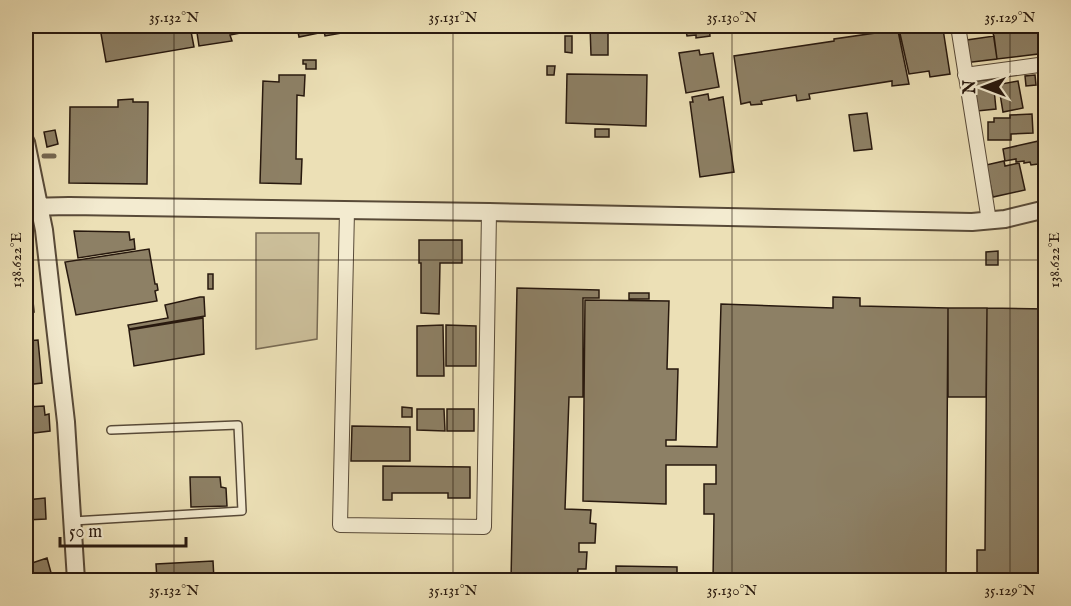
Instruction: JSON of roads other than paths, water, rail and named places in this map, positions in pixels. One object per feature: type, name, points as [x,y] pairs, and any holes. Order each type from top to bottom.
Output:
[{"type":"street","points":[[958,26],[989,221]]},
{"type":"street","points":[[965,75],[1046,64]]},
{"type":"street","points":[[26,141],[32,207],[44,230],[66,422],[76,580]]},
{"type":"street","points":[[32,207],[489,212],[972,222],[1005,219],[1046,209]]},
{"type":"street","points":[[347,211],[340,525],[484,527],[489,212]]},
{"type":"lane","points":[[72,521],[242,511],[238,425],[111,430]]},
{"type":"waterway","points":[[44,156],[54,156]]}]
